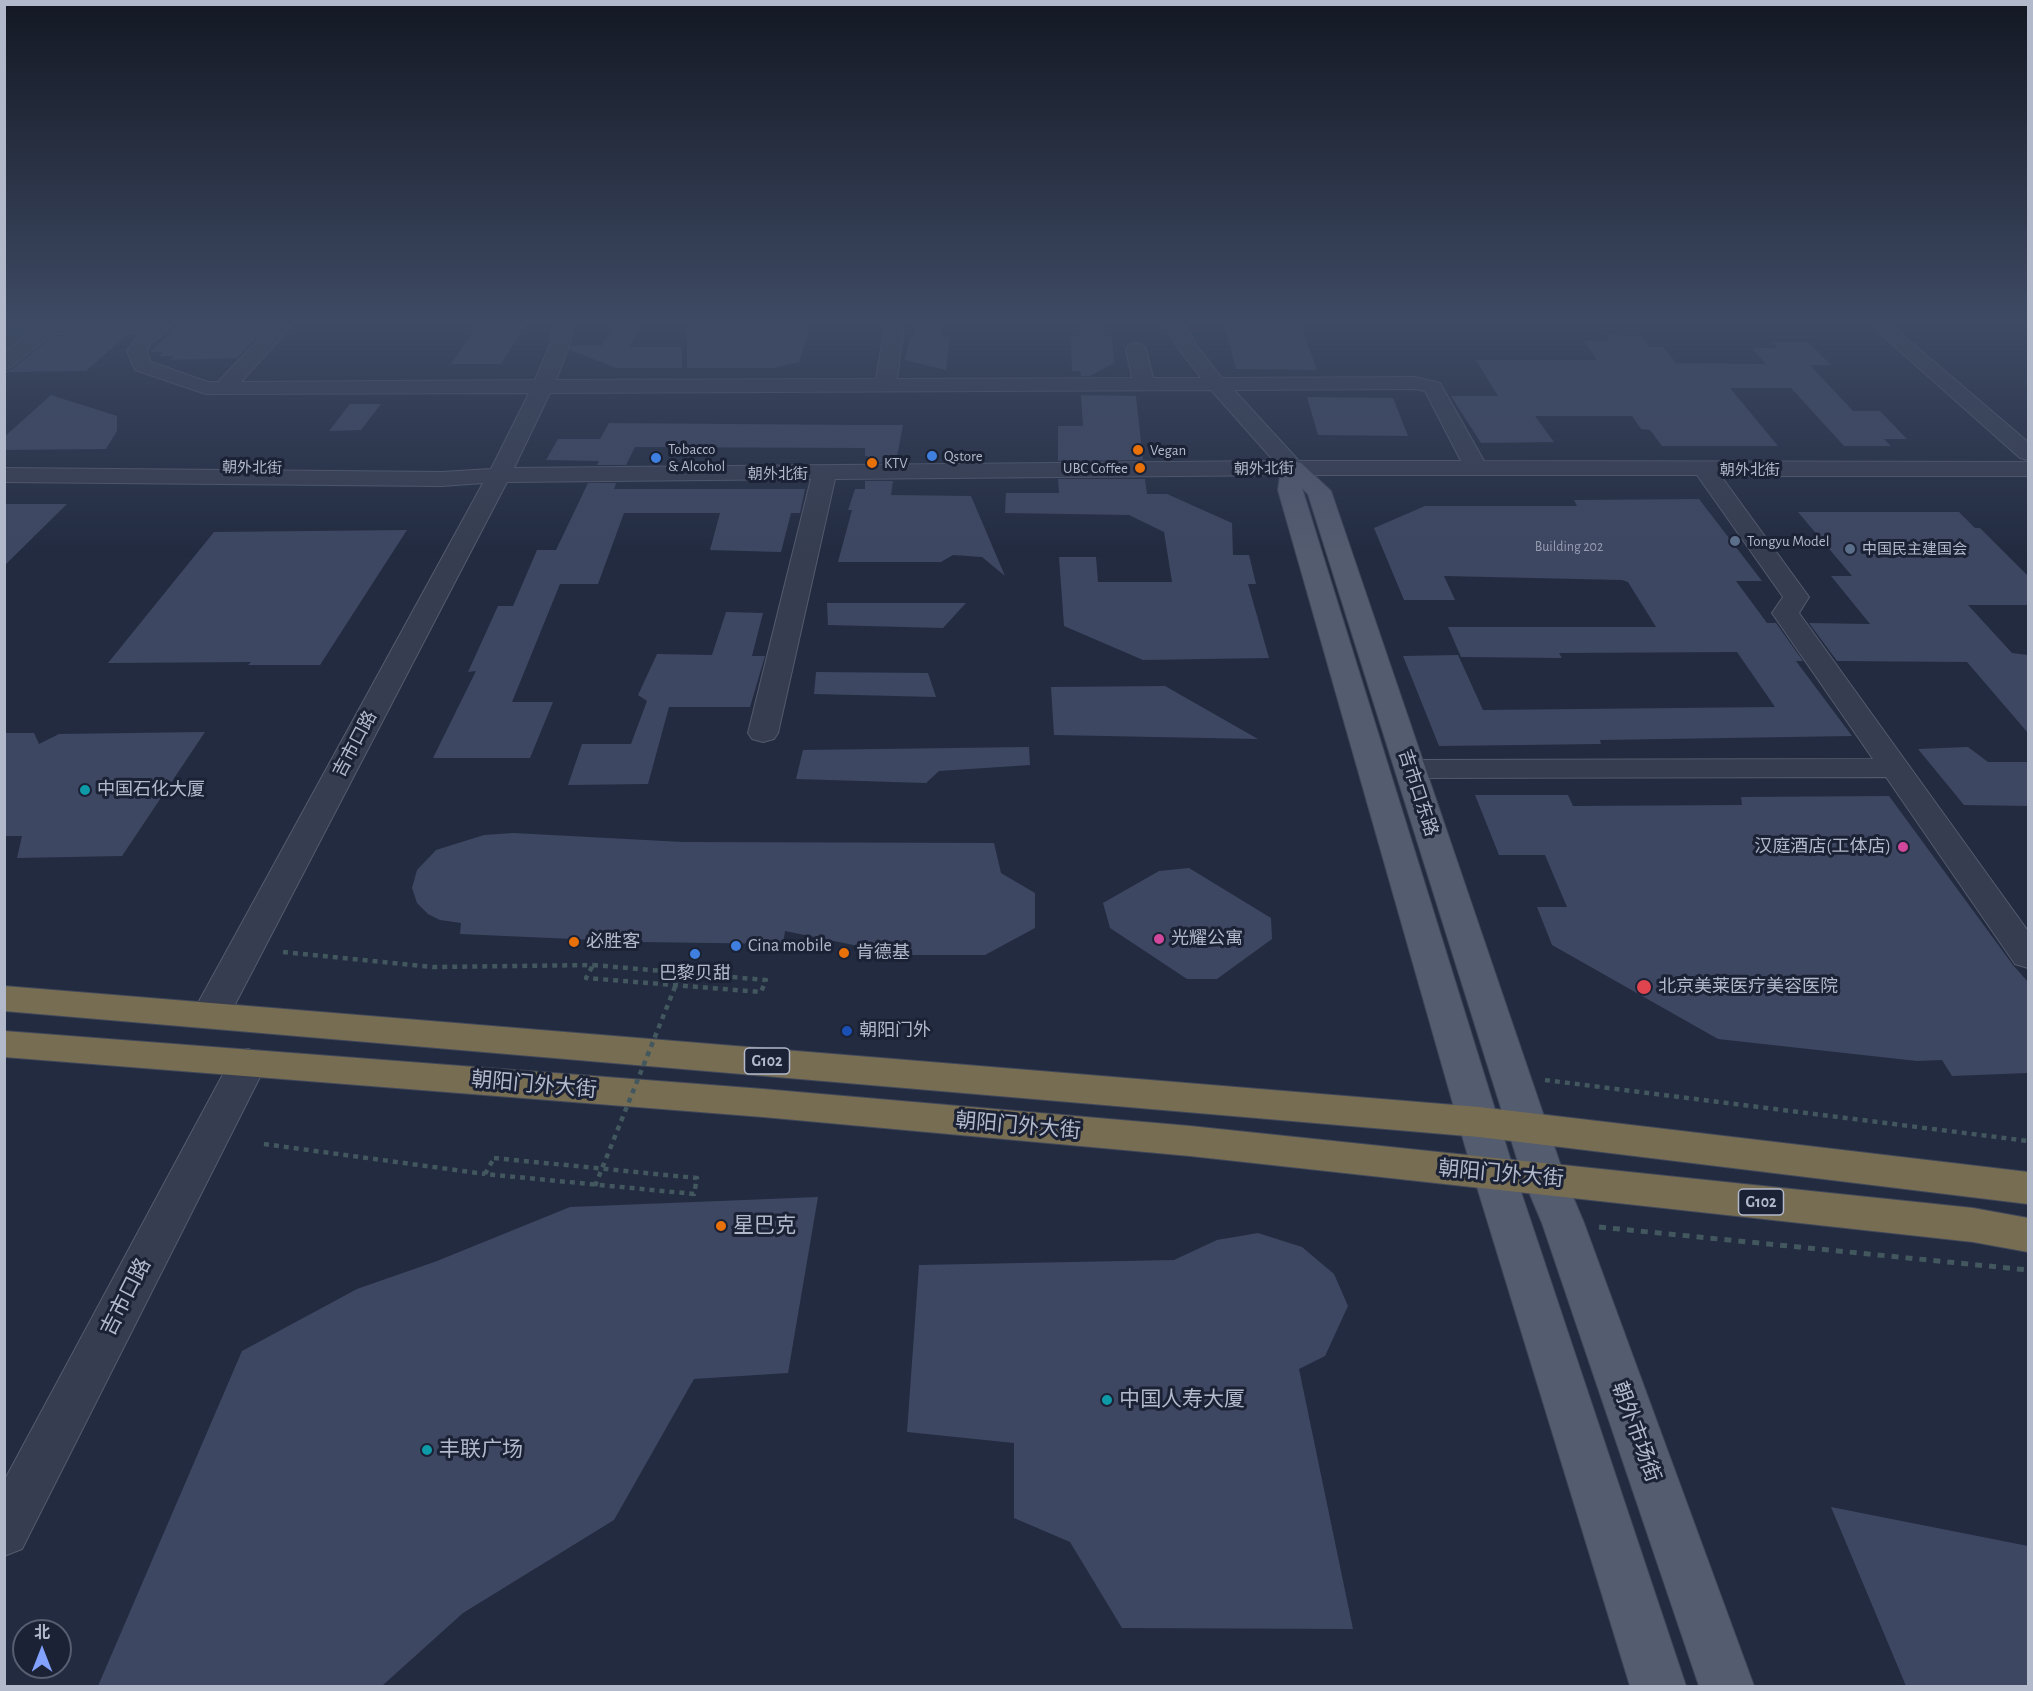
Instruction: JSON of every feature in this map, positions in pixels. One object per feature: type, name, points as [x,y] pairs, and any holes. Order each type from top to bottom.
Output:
[{"type":"highway","name":"G102","points":[[4,998],[1479,1122],[2028,1188]]},
{"type":"highway","name":"朝阳门外大街","points":[[4,1044],[854,1111],[1190,1142],[1973,1225],[2028,1235]]},
{"type":"main road","name":"吉市口东路","points":[[1293,468],[1319,491],[1544,1178]]},
{"type":"main road","name":"吉市口东路","points":[[1293,468],[1290,490],[1494,1174]]},
{"type":"main road","points":[[1494,1174],[1658,1686]]},
{"type":"main road","name":"朝外市场街","points":[[1544,1178],[1563,1223],[1727,1686]]},
{"type":"street","name":"吉市口路","points":[[211,1014],[499,475],[537,399]]},
{"type":"street","name":"吉市口东路","points":[[1230,399],[1293,468]]},
{"type":"street","points":[[1439,399],[1477,469]]},
{"type":"street","points":[[1965,399],[2028,453]]},
{"type":"street","name":"朝外北街","points":[[4,465],[447,470],[499,475]]},
{"type":"street","name":"朝外北街","points":[[4,475],[442,479],[499,475],[824,474],[1293,468],[1706,470],[2028,468]]},
{"type":"street","points":[[1706,470],[1796,597],[1785,613],[2028,956]]},
{"type":"street","points":[[763,733],[824,474]]},
{"type":"street","points":[[1410,769],[1895,768]]},
{"type":"street","name":"吉市口路","points":[[4,1532],[248,1063]]},
{"type":"path","points":[[283,952],[433,967],[593,965],[766,980],[761,992],[586,978],[593,965]]},
{"type":"path","points":[[595,1186],[681,972]]},
{"type":"path","points":[[1512,1076],[2028,1141]]},
{"type":"path","points":[[264,1144],[485,1174],[694,1194],[697,1178],[494,1158],[485,1174]]},
{"type":"path","points":[[1563,1223],[2028,1270]]},
{"type":"building","points":[[47,399],[63,399],[117,416],[117,431],[106,449],[4,450],[4,437]]},
{"type":"building","points":[[1081,399],[1136,399],[1143,460],[1058,461],[1058,426],[1083,426]]},
{"type":"building","points":[[1308,399],[1393,399],[1408,436],[1318,435]]},
{"type":"building","points":[[1453,399],[1739,399],[1778,446],[1662,446],[1650,430],[1641,429],[1632,416],[1535,416],[1554,442],[1481,443]]},
{"type":"building","points":[[1801,399],[1842,399],[1853,411],[1880,411],[1907,439],[1884,439],[1891,446],[1844,446]]},
{"type":"building","points":[[350,404],[381,404],[361,430],[329,431]]},
{"type":"building","points":[[609,423],[903,425],[896,462],[865,463],[868,456],[865,456],[865,448],[635,447],[626,465],[597,465],[599,461],[546,460],[558,439],[600,439]]},
{"type":"building","points":[[1058,479],[1145,479],[1147,494],[1167,494],[1232,523],[1233,555],[1249,555],[1256,584],[1248,584],[1269,658],[1143,660],[1064,626],[1059,557],[1096,557],[1098,582],[1172,582],[1164,532],[1129,515],[1005,513],[1006,493],[1059,493]]},
{"type":"building","points":[[865,481],[893,481],[891,495],[971,496],[1005,576],[982,557],[953,555],[941,562],[838,562],[852,510],[848,510],[855,489],[865,489]]},
{"type":"building","points":[[588,483],[616,483],[614,489],[805,489],[800,513],[791,513],[781,552],[710,550],[720,513],[624,513],[598,584],[560,584],[512,702],[553,702],[530,758],[433,758],[476,671],[468,672],[498,606],[513,606],[537,550],[556,550]]},
{"type":"building","points":[[1699,499],[1762,581],[1736,581],[1767,623],[1776,623],[1803,661],[1796,661],[1852,736],[1600,740],[1601,744],[1439,746],[1403,656],[1458,655],[1483,710],[1775,707],[1737,652],[1559,653],[1562,658],[1461,657],[1448,627],[1656,627],[1628,582],[1622,580],[1444,576],[1455,600],[1404,600],[1374,528],[1425,506],[1577,506],[1574,500]]},
{"type":"building","points":[[4,504],[67,504],[4,566]]},
{"type":"building","points":[[1798,512],[1959,512],[1975,528],[1980,528],[2028,576],[2028,605],[1968,605],[2012,653],[2028,655],[2028,733],[1967,662],[1837,661],[1809,623],[1870,624],[1831,576],[1852,576]]},
{"type":"building","points":[[407,530],[320,665],[248,665],[251,662],[108,663],[214,532]]},
{"type":"building","points":[[827,603],[966,603],[943,628],[828,625]]},
{"type":"building","points":[[726,612],[763,613],[752,656],[765,656],[750,707],[669,707],[648,784],[568,785],[582,744],[631,744],[647,701],[638,695],[657,654],[712,655]]},
{"type":"building","points":[[816,672],[928,673],[936,697],[814,694]]},
{"type":"building","points":[[1165,686],[1258,739],[1054,735],[1051,687]]},
{"type":"building","name":"中国石化大厦","points":[[205,732],[122,856],[17,858],[22,836],[4,836],[4,733],[34,733],[39,744],[59,734]]},
{"type":"building","points":[[1029,747],[1030,765],[939,771],[926,783],[796,779],[803,750]]},
{"type":"building","points":[[1968,747],[1988,762],[2028,762],[2028,806],[1964,805],[1918,749]]},
{"type":"building","points":[[1475,795],[1568,795],[1573,806],[1742,805],[1741,797],[1889,796],[2013,965],[2028,982],[2028,1073],[1952,1076],[1942,1060],[1917,1061],[1718,1039],[1552,945],[1537,907],[1567,907],[1545,855],[1499,855]]},
{"type":"building","points":[[513,833],[683,842],[994,843],[1001,873],[1035,893],[1035,928],[985,955],[902,955],[785,931],[783,944],[641,942],[460,934],[461,923],[440,920],[428,914],[417,903],[412,888],[417,870],[436,850],[484,835]]},
{"type":"building","points":[[1189,868],[1271,918],[1272,939],[1217,979],[1187,979],[1110,928],[1103,903],[1159,871]]},
{"type":"building","name":"丰联广场","points":[[818,1197],[788,1373],[694,1379],[614,1520],[463,1613],[383,1685],[98,1686],[242,1351],[357,1289],[437,1261],[570,1207]]},
{"type":"building","name":"中国人寿大厦","points":[[1258,1233],[1302,1247],[1334,1274],[1348,1306],[1325,1356],[1299,1369],[1353,1629],[1122,1628],[1070,1542],[1014,1518],[1014,1443],[907,1432],[919,1265],[1174,1260],[1217,1240]]},
{"type":"building","points":[[1831,1507],[2028,1546],[2028,1686],[1906,1686]]},
{"type":"place","name":"Vegan","points":[[1138,450]]},
{"type":"place","name":"Qstore","points":[[932,456]]},
{"type":"place","name":"Tobacco & Alcohol","points":[[656,458]]},
{"type":"place","name":"KTV","points":[[872,463]]},
{"type":"place","name":"UBC Coffee","points":[[1140,468]]},
{"type":"place","name":"Tongyu Model","points":[[1735,541]]},
{"type":"place","name":"中国民主建国会","points":[[1850,549]]},
{"type":"place","name":"中国石化大厦","points":[[85,790]]},
{"type":"place","name":"汉庭酒店(工体店)","points":[[1903,847]]},
{"type":"place","name":"光耀公寓","points":[[1159,939]]},
{"type":"place","name":"必胜客","points":[[574,942]]},
{"type":"place","name":"Cina mobile","points":[[736,946]]},
{"type":"place","name":"肯德基","points":[[844,953]]},
{"type":"place","name":"巴黎贝甜","points":[[695,954]]},
{"type":"place","name":"北京美莱医疗美容医院","points":[[1644,987]]},
{"type":"place","name":"朝阳门外","points":[[847,1031]]},
{"type":"place","name":"星巴克","points":[[721,1226]]},
{"type":"place","name":"中国人寿大厦","points":[[1107,1400]]},
{"type":"place","name":"丰联广场","points":[[427,1450]]}]
